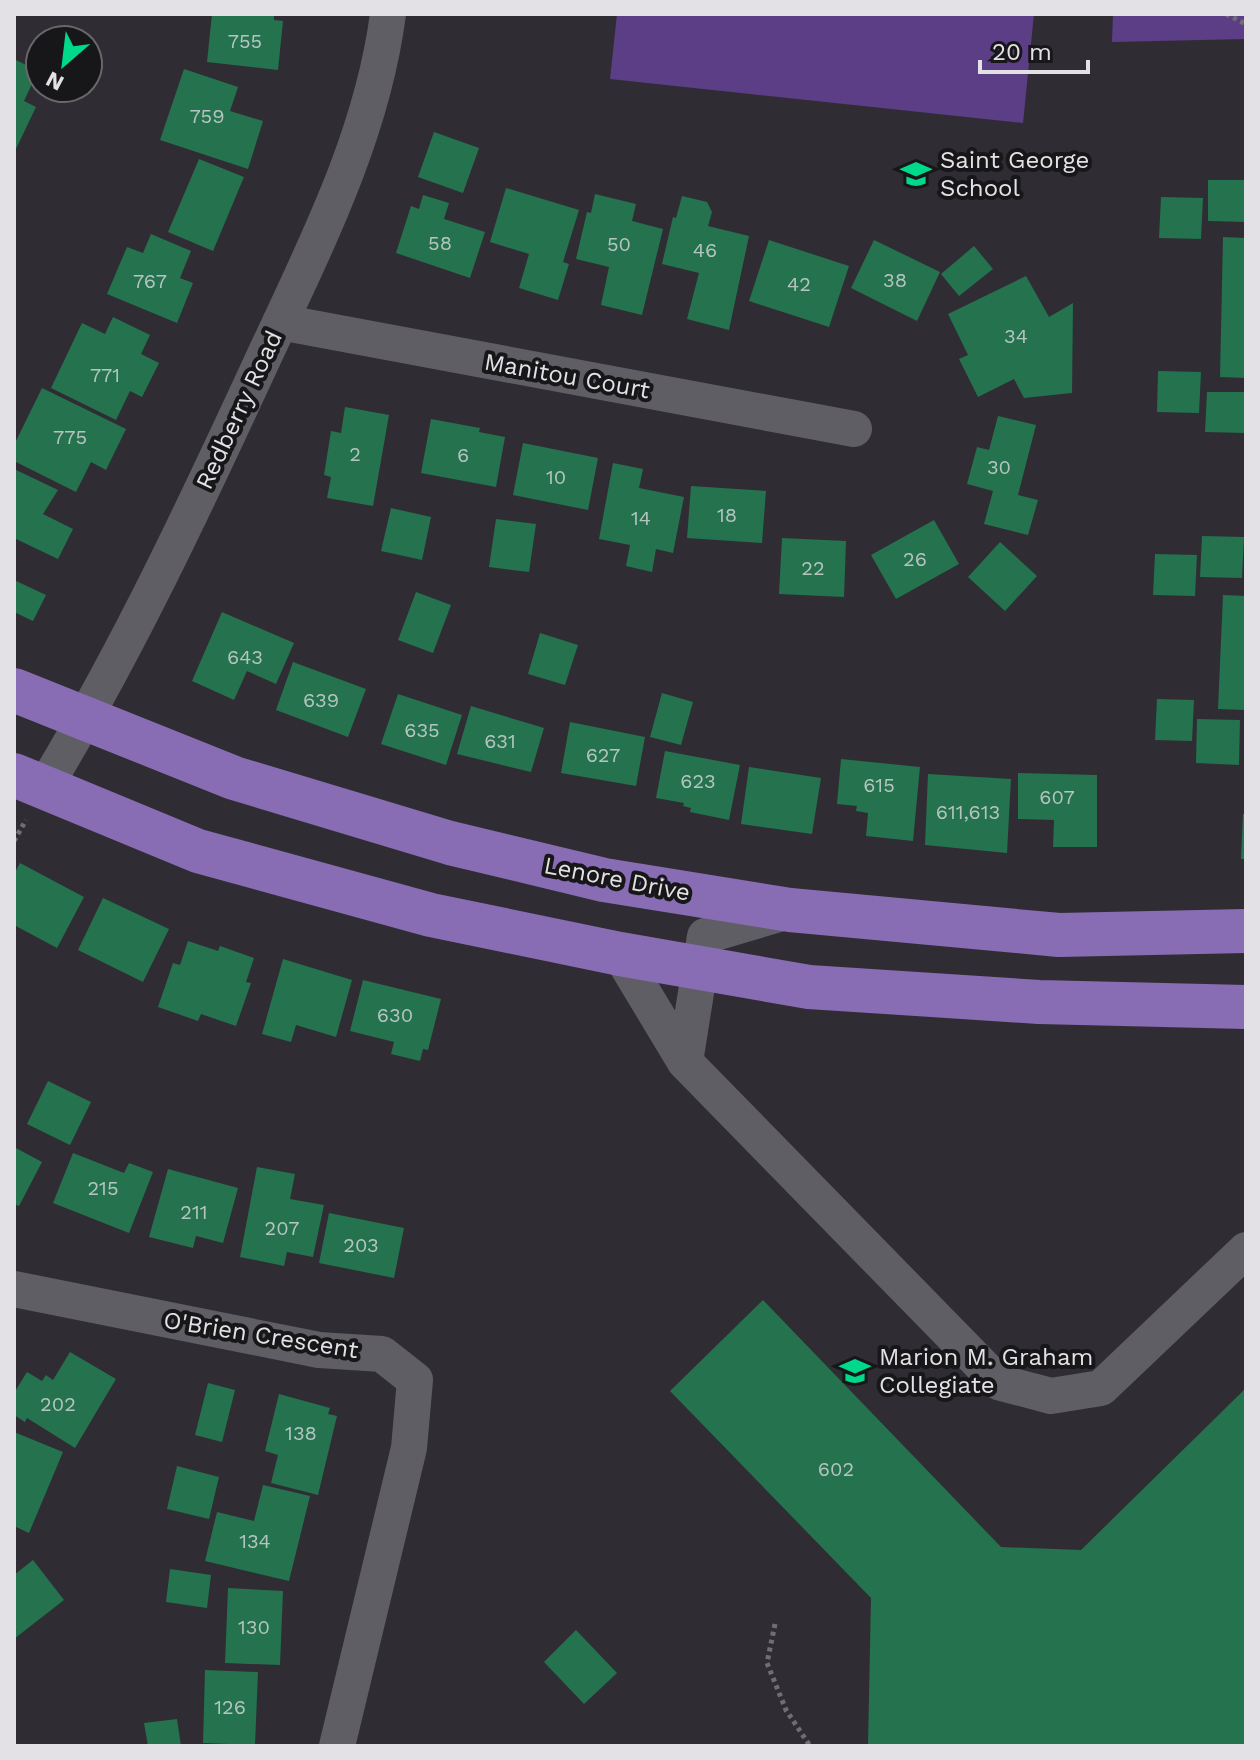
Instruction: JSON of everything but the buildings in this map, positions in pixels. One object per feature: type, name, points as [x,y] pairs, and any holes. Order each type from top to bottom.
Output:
[{"type":"main road","name":"Lenore Drive","points":[[14,690],[234,778],[450,843],[604,880],[790,910],[1059,935],[1246,931]]},
{"type":"main road","points":[[27,795],[198,851],[431,915],[620,954],[809,987],[1039,1002],[1246,1007]]},
{"type":"street","name":"Redberry Road","points":[[27,795],[85,720],[113,670],[212,470],[318,241],[370,103],[388,14]]},
{"type":"street","name":"Manitou Court","points":[[280,322],[854,429]]},
{"type":"street","points":[[685,1062],[705,936],[790,910]]},
{"type":"street","points":[[620,954],[685,1062],[998,1382],[1051,1396],[1101,1388],[1246,1250]]},
{"type":"street","name":"O'Brien Crescent","points":[[14,1289],[319,1350],[382,1354],[415,1380],[409,1448],[337,1746]]},
{"type":"path","points":[[1226,14],[1246,24]]},
{"type":"path","points":[[14,841],[27,795]]},
{"type":"path","points":[[775,1624],[767,1663],[786,1710],[810,1746]]},
{"type":"shaded area","points":[[617,14],[1034,14],[1023,123],[610,79]]},
{"type":"shaded area","points":[[1113,14],[1246,14],[1246,39],[1112,42]]},
{"type":"place","name":"Saint George School","points":[[916,174]]},
{"type":"place","name":"Marion M. Graham Collegiate","points":[[855,1371]]}]
